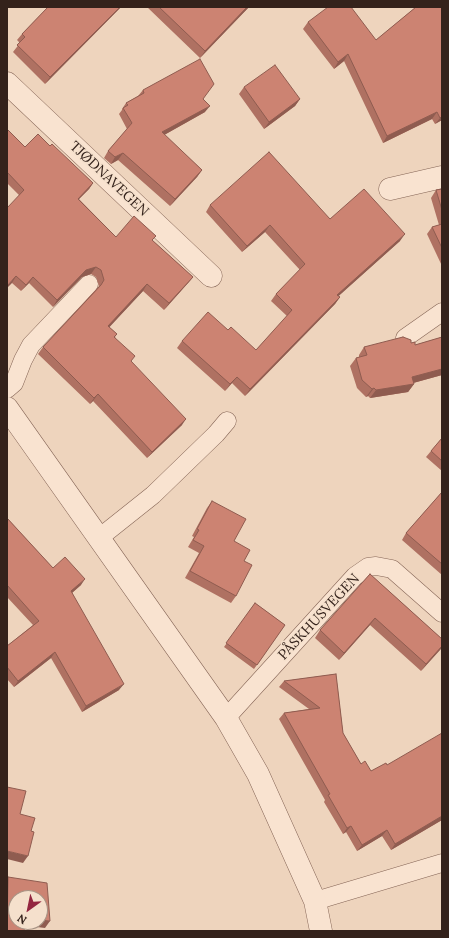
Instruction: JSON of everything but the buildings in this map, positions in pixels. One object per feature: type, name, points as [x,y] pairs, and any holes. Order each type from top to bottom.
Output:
[{"type":"street","name":"TJØDNAVEGEN","points":[[7,83],[211,276]]},
{"type":"street","points":[[390,189],[442,176]]},
{"type":"street","points":[[7,408],[226,718],[258,774],[314,901],[322,931]]},
{"type":"lane","points":[[7,389],[14,383],[31,345],[89,284]]},
{"type":"lane","points":[[405,338],[442,312]]},
{"type":"lane","points":[[99,538],[154,495],[216,434],[227,421]]},
{"type":"lane","name":"PÅSKHUSVEGEN","points":[[226,718],[355,576],[368,567],[376,566],[392,569],[442,613]]},
{"type":"lane","points":[[314,901],[442,863]]}]
